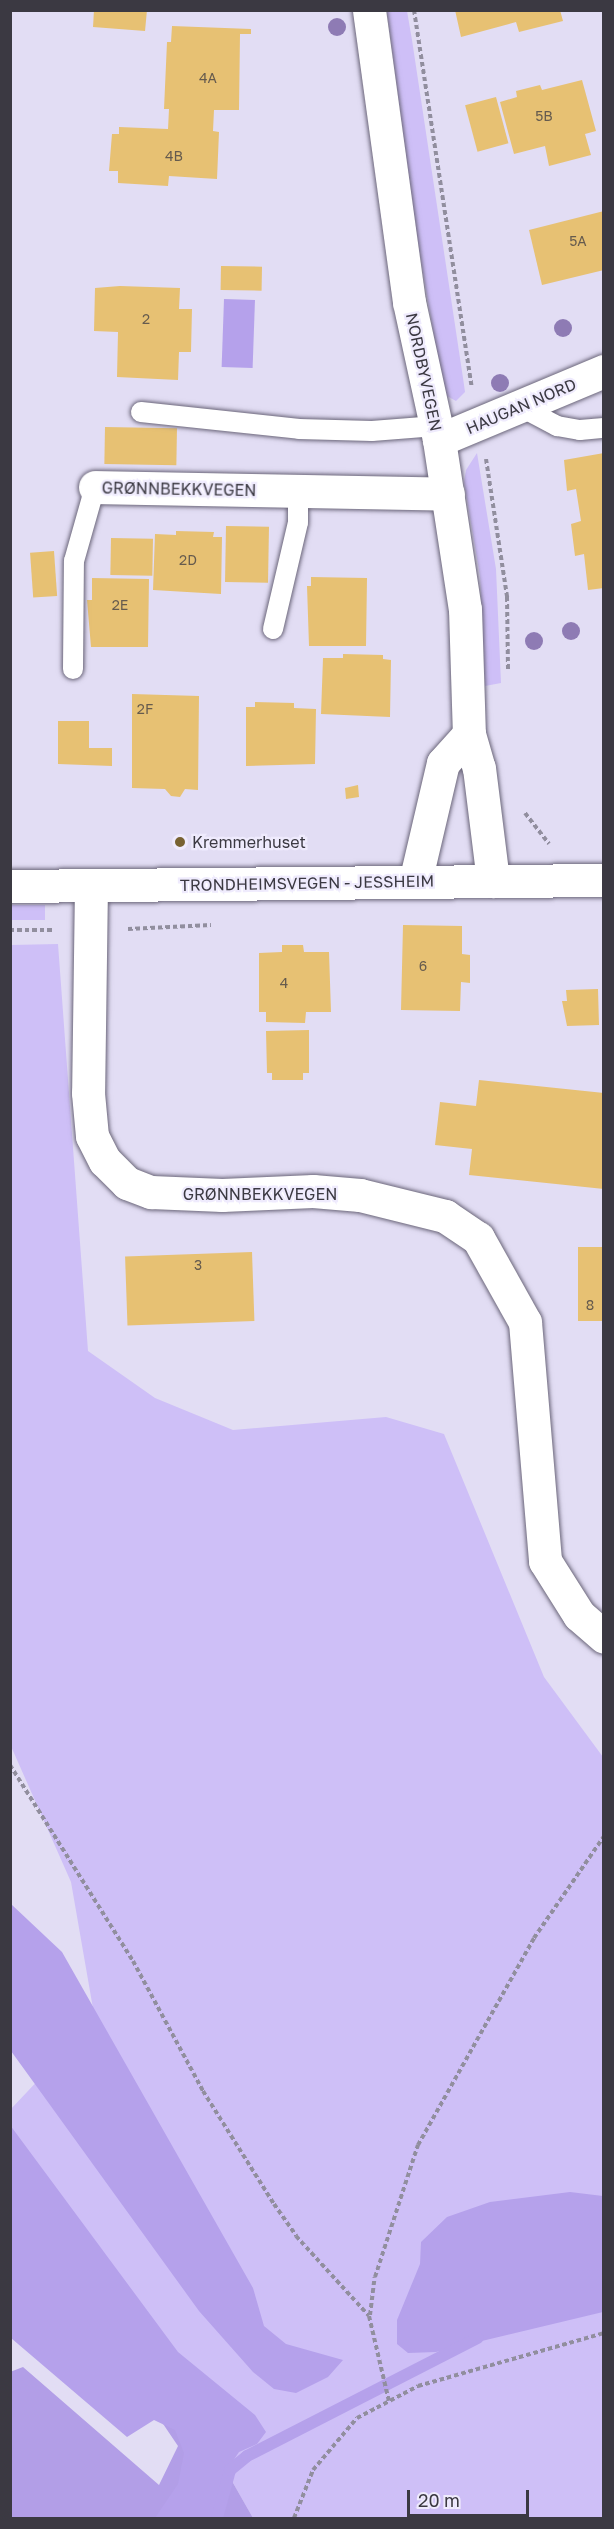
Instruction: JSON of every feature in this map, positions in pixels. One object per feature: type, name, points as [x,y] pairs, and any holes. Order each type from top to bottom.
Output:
[{"type":"street","name":"NORDBYVEGEN","points":[[369,10],[409,302],[438,433],[465,609],[469,734],[479,768],[493,881]]},
{"type":"street","name":"HAUGAN NORD","points":[[438,433],[478,424],[603,371]]},
{"type":"street","name":"GRØNNBEKKVEGEN","points":[[95,487],[448,494]]},
{"type":"street","points":[[415,882],[443,763],[469,734]]},
{"type":"street","name":"TRONDHEIMSVEGEN - JESSHEIM","points":[[10,886],[603,880]]},
{"type":"street","name":"GRØNNBEKKVEGEN","points":[[91,885],[88,1093],[92,1136],[105,1161],[128,1183],[151,1192],[202,1196],[313,1191],[360,1195],[445,1216],[478,1238],[525,1322],[545,1561],[579,1615],[603,1637]]},
{"type":"lane","points":[[521,407],[556,426],[580,430],[603,428]]},
{"type":"lane","points":[[141,412],[299,429],[438,433]]},
{"type":"lane","name":"GRØNNBEKKVEGEN","points":[[73,669],[74,561],[95,487]]},
{"type":"lane","points":[[273,629],[298,522],[297,491]]},
{"type":"path","points":[[414,10],[507,597],[508,676]]},
{"type":"path","points":[[524,810],[528,821],[553,850]]},
{"type":"path","points":[[10,1765],[133,1961],[203,2091],[274,2204],[296,2236],[369,2316],[385,2375],[389,2401]]},
{"type":"path","points":[[369,2316],[375,2277],[418,2145],[534,1938],[603,1836]]},
{"type":"path","points":[[294,2518],[313,2470],[357,2418],[418,2386],[479,2366],[603,2333]]},
{"type":"shaded area","points":[[387,11],[407,11],[465,392],[456,401],[447,396],[443,388],[415,226]]},
{"type":"shaded area","points":[[224,299],[255,300],[253,368],[222,367]]},
{"type":"shaded area","points":[[477,453],[496,569],[501,683],[485,686],[480,576],[464,482],[466,470]]},
{"type":"shaded area","points":[[11,905],[45,905],[45,920],[11,920]]},
{"type":"shaded area","points":[[58,944],[88,1351],[155,1398],[233,1430],[386,1417],[444,1434],[544,1677],[603,1757],[603,2518],[253,2518],[216,2453],[11,2304],[10,2110],[95,2020],[71,1882],[10,1744],[11,945]]},
{"type":"shaded area","points":[[11,1904],[62,1952],[253,2288],[264,2326],[286,2344],[343,2360],[328,2377],[296,2393],[274,2389],[253,2372],[199,2311],[11,2051]]},
{"type":"shaded area","points":[[10,2125],[178,2352],[255,2415],[266,2432],[257,2444],[239,2452],[225,2473],[222,2518],[155,2518],[178,2484],[184,2453],[175,2430],[154,2420],[127,2437],[11,2338]]},
{"type":"shaded area","points":[[570,2192],[603,2196],[603,2312],[436,2352],[408,2353],[397,2344],[397,2320],[420,2264],[421,2242],[447,2217],[490,2202]]},
{"type":"shaded area","points":[[23,2367],[159,2485],[178,2446],[155,2412],[216,2453],[253,2518],[11,2518],[10,2372]]},
{"type":"building","points":[[94,10],[147,10],[145,31],[93,27]]},
{"type":"building","points":[[455,10],[560,10],[563,21],[519,32],[516,22],[461,37]]},
{"type":"building","points":[[172,26],[251,29],[251,34],[240,34],[239,110],[214,110],[213,131],[219,132],[217,179],[169,176],[168,186],[118,183],[118,171],[109,171],[112,134],[119,134],[119,127],[168,129],[169,109],[164,109],[167,42],[171,42]]},
{"type":"building","points":[[582,80],[596,131],[585,134],[591,155],[549,166],[545,146],[514,154],[500,102],[517,97],[516,91],[540,85],[542,90]]},
{"type":"building","points":[[496,97],[508,143],[478,152],[465,105]]},
{"type":"building","points":[[604,211],[604,270],[542,285],[529,230]]},
{"type":"building","points":[[221,266],[262,267],[262,291],[221,290]]},
{"type":"building","points":[[120,286],[180,288],[179,309],[192,309],[191,352],[179,352],[178,380],[117,377],[118,332],[94,331],[95,288]]},
{"type":"building","points":[[105,427],[177,428],[176,465],[104,464]]},
{"type":"building","points":[[604,453],[604,588],[588,590],[584,554],[575,556],[571,524],[581,521],[576,489],[567,491],[564,460]]},
{"type":"building","points":[[226,526],[269,527],[268,583],[225,582]]},
{"type":"building","points":[[176,531],[214,532],[213,537],[222,537],[221,594],[153,590],[155,534],[176,535]]},
{"type":"building","points":[[111,538],[153,539],[152,576],[110,575]]},
{"type":"building","points":[[54,551],[57,596],[33,598],[30,553]]},
{"type":"building","points":[[311,577],[367,578],[366,646],[309,646],[307,586],[311,586]]},
{"type":"building","points":[[92,578],[149,579],[148,647],[91,647],[87,600],[92,600]]},
{"type":"building","points":[[343,654],[383,655],[383,659],[391,660],[390,717],[321,714],[323,658],[343,658]]},
{"type":"building","points":[[132,694],[199,696],[198,790],[185,789],[180,797],[171,796],[165,789],[132,788]]},
{"type":"building","points":[[255,702],[294,703],[294,708],[316,709],[315,764],[246,766],[246,707],[255,707]]},
{"type":"building","points":[[58,721],[89,721],[89,748],[112,748],[112,766],[58,764]]},
{"type":"building","points":[[358,785],[359,797],[346,799],[345,788]]},
{"type":"building","points":[[403,925],[462,926],[462,954],[470,955],[470,983],[461,982],[460,1011],[401,1010]]},
{"type":"building","points":[[282,945],[303,945],[304,952],[329,952],[331,1012],[306,1012],[305,1023],[266,1022],[266,1012],[259,1012],[259,953],[282,952]]},
{"type":"building","points":[[598,989],[599,1025],[567,1026],[562,1001],[567,1001],[566,990]]},
{"type":"building","points":[[309,1030],[309,1073],[303,1073],[303,1080],[272,1080],[272,1073],[267,1073],[266,1031]]},
{"type":"building","points":[[479,1080],[604,1093],[604,1189],[469,1175],[472,1149],[435,1145],[440,1102],[476,1106]]},
{"type":"building","points":[[578,1247],[604,1247],[604,1321],[578,1321]]},
{"type":"building","points":[[252,1252],[254,1321],[127,1325],[125,1256]]},
{"type":"waterway","points":[[217,2518],[230,2470],[247,2456],[478,2338]]},
{"type":"place","name":"Kremmerhuset","points":[[180,842]]}]
